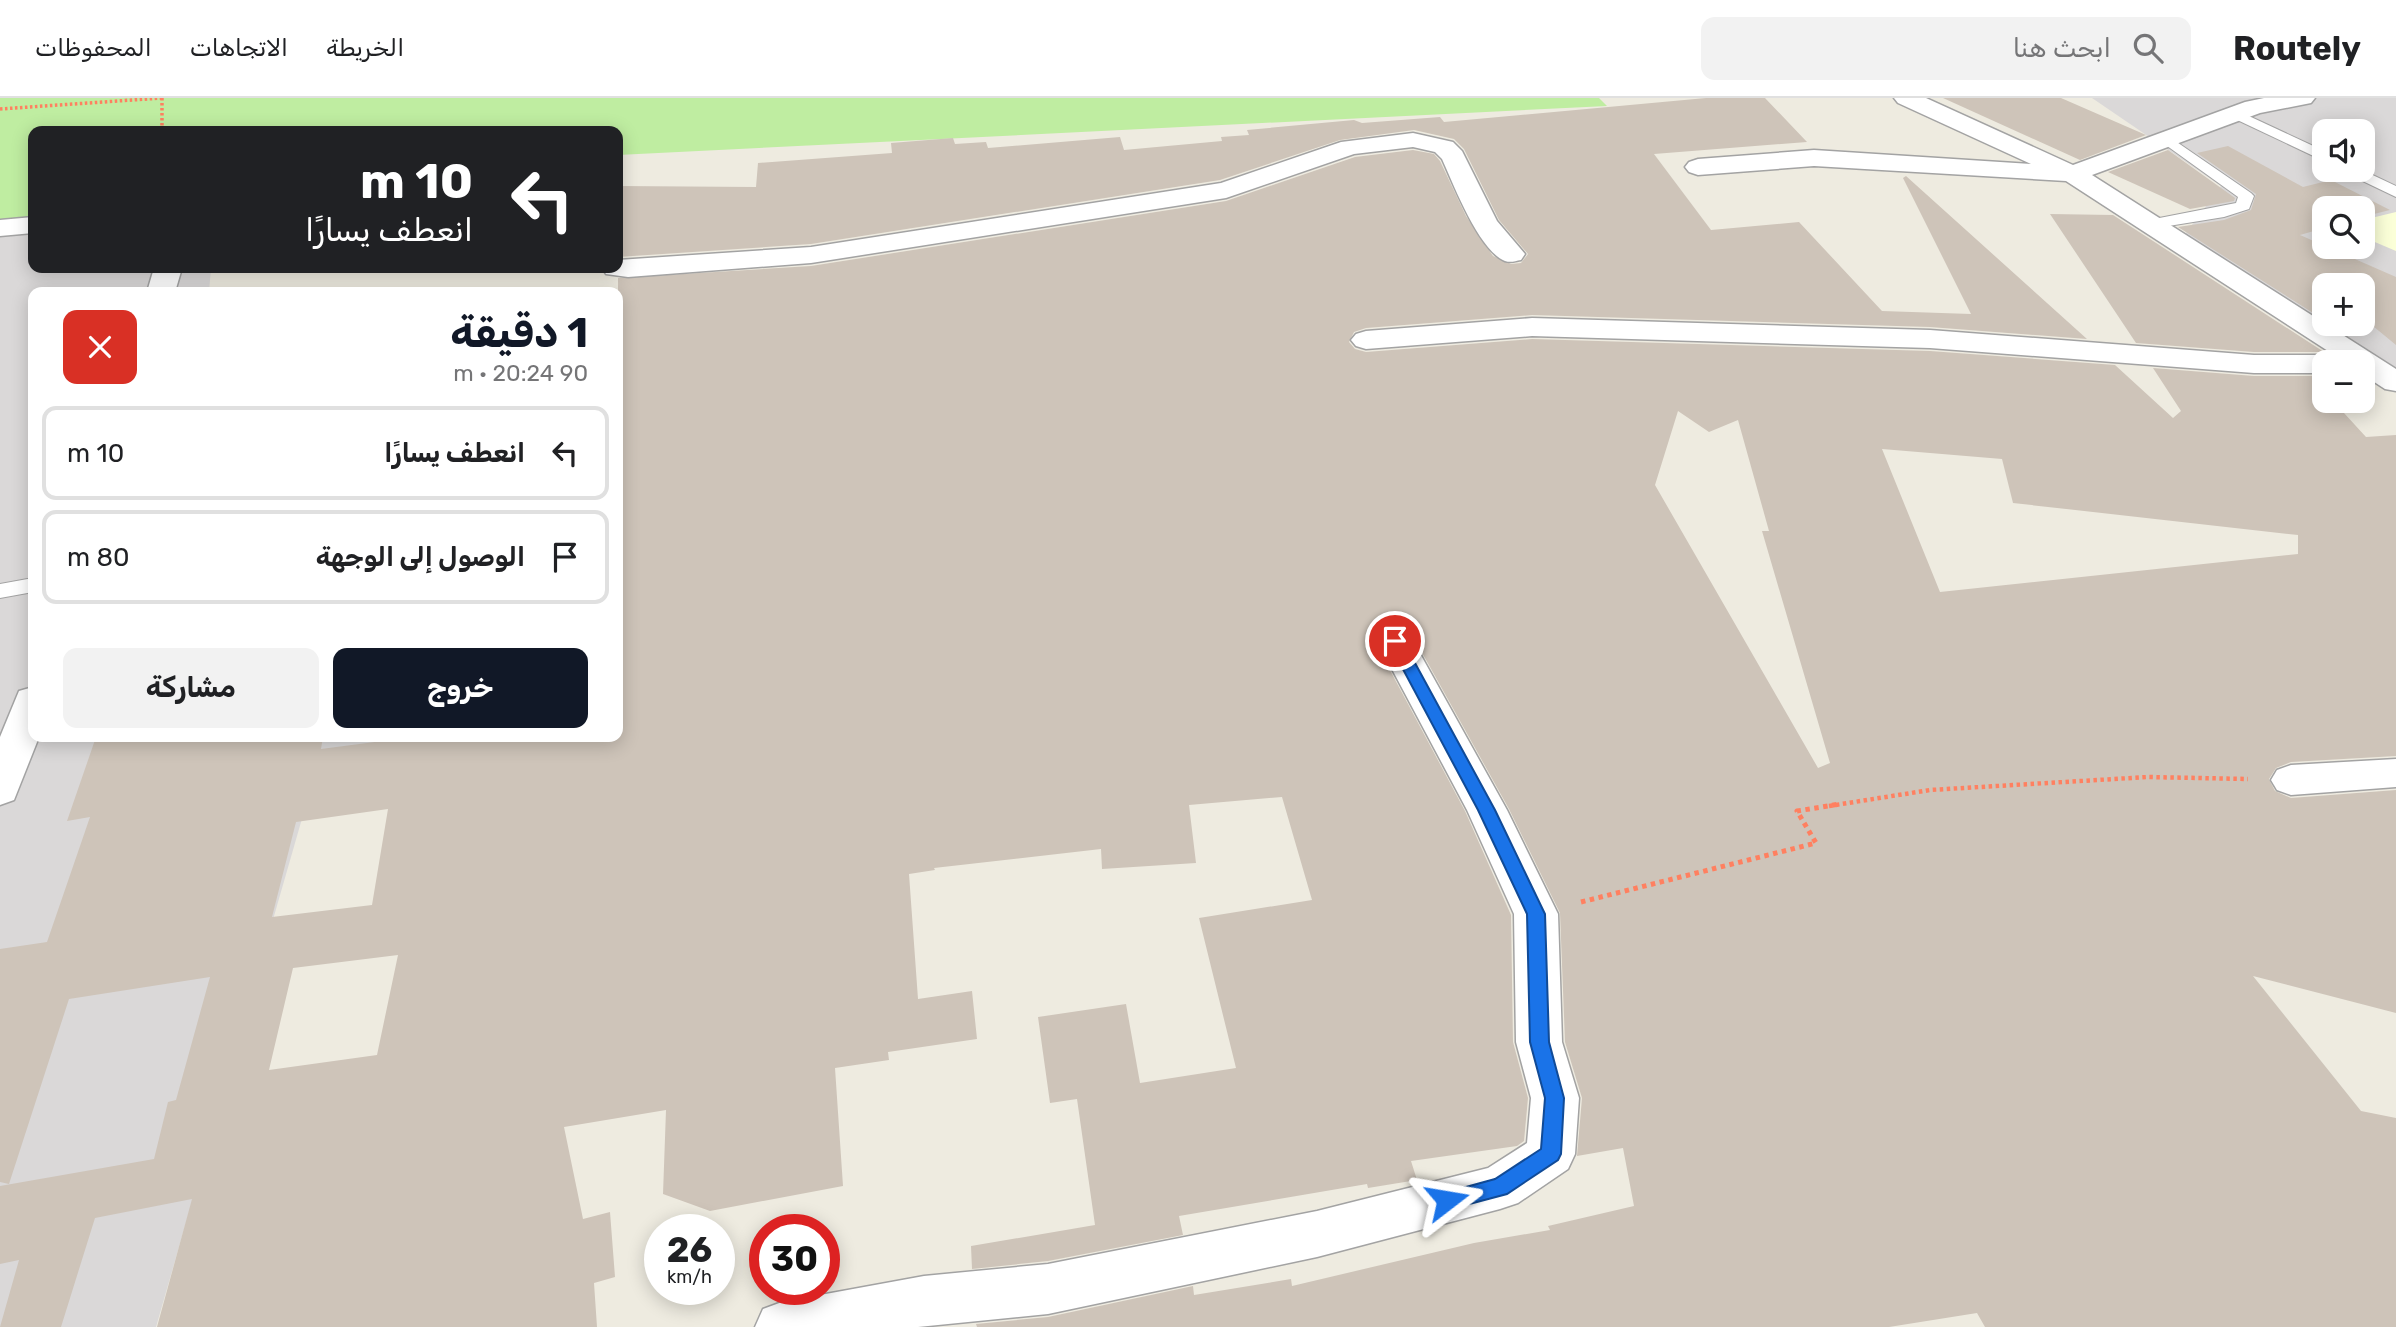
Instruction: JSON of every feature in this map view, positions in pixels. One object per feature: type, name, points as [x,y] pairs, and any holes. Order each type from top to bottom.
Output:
[{"type":"street","points":[[1906,98],[2003,139],[2072,174],[2343,350]]},
{"type":"street","points":[[1698,167],[1814,158],[2072,174],[2254,107],[2303,98]]},
{"type":"street","points":[[623,269],[811,255],[1226,190],[1350,147],[1413,140],[1444,147],[1453,156],[1485,224],[1511,254]]},
{"type":"street","points":[[0,228],[28,225]]},
{"type":"street","points":[[1366,340],[1532,327],[1930,339],[2254,364],[2312,365]]},
{"type":"street","points":[[2375,370],[2396,382]]},
{"type":"street","points":[[782,1327],[925,1314],[1317,1234],[1500,1187],[1551,1154],[1555,1098],[1539,1042],[1536,914],[1487,810],[1395,641]]},
{"type":"street","points":[[0,790],[28,714]]},
{"type":"street","points":[[2291,780],[2396,773]]},
{"type":"lane","points":[[2236,114],[2312,151]]},
{"type":"lane","points":[[2150,224],[2224,212],[2243,206],[2246,196],[2168,139]]},
{"type":"lane","points":[[2375,182],[2396,192]]},
{"type":"lane","points":[[0,591],[28,587]]},
{"type":"path","points":[[0,109],[162,98],[162,126]]},
{"type":"path","points":[[1536,914],[1816,843],[1797,811],[1930,790],[2148,777],[2291,780]]},
{"type":"shaded area","points":[[2092,98],[2396,98],[2396,386],[2375,372],[2375,350],[2340,350],[2318,336],[2375,336],[2375,273],[2312,273],[2312,332],[2177,245],[2221,186]]},
{"type":"shaded area","points":[[2396,212],[2396,251],[2375,242],[2375,217]]},
{"type":"shaded area","points":[[28,226],[28,273],[211,273],[209,287],[28,287],[28,742],[394,742],[320,756],[156,1327],[0,1327],[0,229]]},
{"type":"green space","points":[[0,98],[1599,98],[1607,106],[623,155],[623,126],[28,126],[28,217],[0,220]]},
{"type":"building","points":[[1706,98],[1765,98],[1807,142],[1654,154],[1711,230],[1799,222],[1882,311],[1971,314],[1903,178],[1906,176],[2087,339],[1930,327],[1532,315],[1366,328],[1354,332],[1349,342],[1355,349],[1366,352],[1532,339],[1930,351],[2115,365],[2173,418],[2181,411],[2153,368],[2254,376],[2312,376],[2312,413],[2344,413],[2366,437],[2396,435],[2396,756],[2291,762],[2276,768],[2269,779],[2275,791],[2291,798],[2396,790],[2396,1013],[2253,976],[2361,1111],[2396,1118],[2396,1327],[1985,1327],[1977,1313],[1889,1327],[977,1327],[976,1324],[1048,1317],[1193,1286],[1194,1295],[1291,1279],[1292,1286],[1474,1243],[1550,1230],[1548,1226],[1634,1206],[1623,1148],[1577,1156],[1582,1098],[1565,1042],[1560,913],[1509,809],[1410,631],[1396,626],[1380,631],[1375,642],[1465,811],[1511,915],[1513,1042],[1528,1098],[1524,1141],[1517,1146],[1411,1161],[1417,1180],[1368,1188],[1367,1184],[1179,1216],[1183,1235],[1048,1261],[972,1269],[971,1246],[1095,1225],[1077,1099],[1050,1103],[1038,1017],[1126,1004],[1140,1083],[1236,1068],[1199,918],[1312,900],[1282,797],[1189,805],[1196,863],[1102,869],[1101,849],[934,868],[935,870],[909,874],[918,999],[972,991],[977,1039],[888,1052],[889,1060],[835,1068],[843,1186],[710,1211],[663,1194],[666,1110],[564,1127],[583,1219],[610,1212],[615,1277],[594,1283],[597,1327],[157,1327],[192,1199],[95,1218],[61,1327],[0,1327],[19,1260],[0,1264],[0,1186],[154,1159],[168,1102],[176,1100],[210,977],[69,999],[9,1184],[0,1182],[0,949],[47,942],[90,817],[67,821],[94,742],[322,742],[321,749],[375,742],[623,742],[623,287],[618,287],[618,278],[811,266],[1226,201],[1355,157],[1413,150],[1434,154],[1440,161],[1466,216],[1493,256],[1511,264],[1521,263],[1528,254],[1499,220],[1464,149],[1454,139],[1414,130],[1340,140],[1220,180],[811,244],[623,257],[623,186],[756,187],[758,163],[892,153],[891,143],[953,138],[955,144],[986,142],[988,148],[1120,137],[1124,150],[1222,141],[1221,137],[1249,135],[1247,130],[1354,120],[1362,123],[1440,117],[1444,122]],"holes":[[[1678,411],[1709,432],[1738,420],[1769,531],[1762,531],[1830,763],[1818,768],[1655,485]],[[1882,449],[2002,459],[2013,503],[2298,535],[2298,554],[1940,592]],[[388,809],[372,905],[272,917],[296,822]],[[398,955],[377,1055],[269,1070],[293,968]]]},
{"type":"building","points":[[1943,98],[2061,98],[2146,135],[2080,160]]},
{"type":"building","points":[[2228,146],[2303,187],[2335,182],[2362,196],[2312,196],[2312,232],[2300,235],[2312,240],[2312,259],[2355,259],[2396,277],[2396,345],[2375,328],[2375,273],[2312,273],[2312,312],[2178,227],[2224,220],[2251,210],[2256,194],[2197,153]]},
{"type":"building","points":[[2168,150],[2235,198],[2234,201],[2190,209],[2108,172]]},
{"type":"building","points":[[2375,202],[2390,210],[2375,214]]},
{"type":"building","points":[[2050,214],[2113,215],[2321,350],[2254,352],[2136,343]]},
{"type":"route","points":[[1395,641],[1487,810],[1536,914],[1539,1042],[1555,1098],[1551,1154],[1500,1187],[1447,1200]]}]
